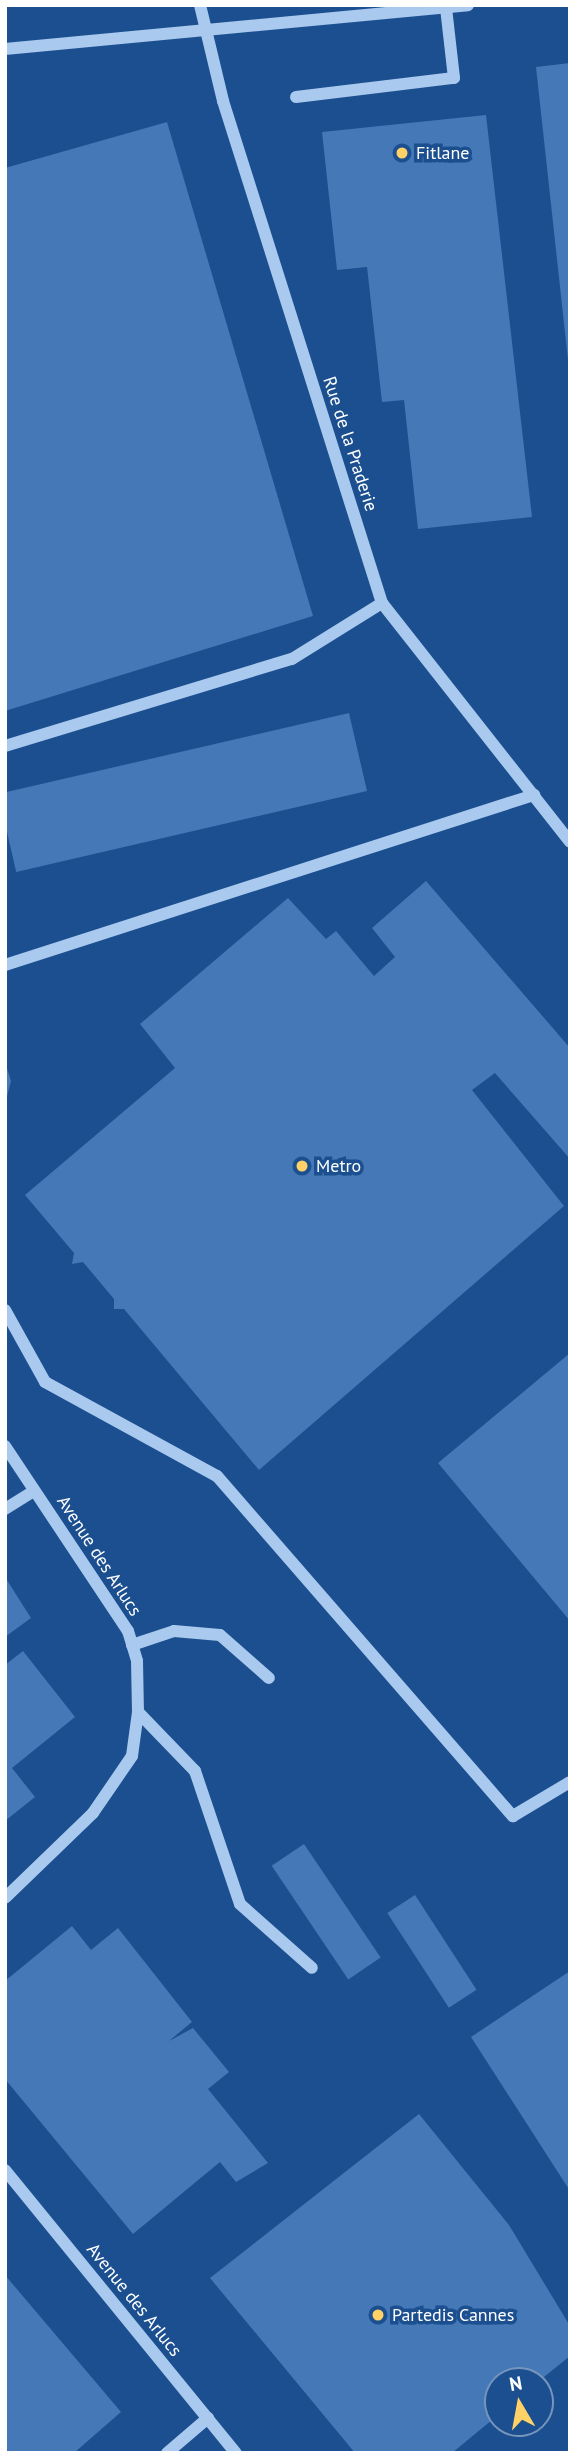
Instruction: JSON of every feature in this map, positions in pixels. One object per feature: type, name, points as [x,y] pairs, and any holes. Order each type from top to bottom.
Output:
[{"type":"street","name":"Rue de la Praderie","points":[[200,5],[203,32],[382,603],[570,842]]},
{"type":"street","points":[[5,49],[468,5]]},
{"type":"street","points":[[296,97],[454,78],[446,8]]},
{"type":"street","points":[[5,746],[292,659],[382,603]]},
{"type":"street","points":[[5,965],[534,795]]},
{"type":"street","points":[[5,1310],[45,1382],[217,1476],[513,1816],[570,1782]]},
{"type":"street","name":"Avenue des Arlucs","points":[[5,1446],[113,1603],[132,1645],[138,1712],[132,1756],[93,1813],[5,1898]]},
{"type":"street","points":[[5,1509],[34,1491]]},
{"type":"street","points":[[132,1645],[174,1631],[220,1635],[269,1678]]},
{"type":"street","points":[[138,1712],[195,1771],[240,1904],[312,1968]]},
{"type":"street","name":"Avenue des Arlucs","points":[[5,2170],[236,2453]]},
{"type":"street","points":[[167,2453],[208,2418]]},
{"type":"building","points":[[570,63],[570,359],[568,360],[536,67]]},
{"type":"building","points":[[486,115],[532,517],[418,529],[404,400],[382,402],[367,267],[337,270],[322,132]]},
{"type":"building","points":[[167,122],[313,616],[5,711],[5,168]]},
{"type":"building","points":[[349,713],[367,791],[16,872],[5,823],[5,792]]},
{"type":"building","points":[[426,881],[570,1048],[570,1159],[495,1073],[472,1090],[564,1206],[259,1470],[124,1309],[114,1309],[114,1299],[83,1262],[72,1264],[74,1253],[25,1195],[175,1068],[140,1024],[288,898],[326,939],[336,931],[374,976],[395,957],[372,928]]},
{"type":"building","points":[[5,1062],[11,1081],[5,1104]]},
{"type":"building","points":[[570,1353],[570,1621],[438,1463]]},
{"type":"building","points":[[5,1577],[31,1618],[5,1637]]},
{"type":"building","points":[[23,1651],[75,1717],[12,1768],[35,1797],[5,1821],[5,1665]]},
{"type":"building","points":[[304,1844],[381,1958],[348,1979],[272,1866]]},
{"type":"building","points":[[415,1895],[477,1990],[449,2008],[387,1913]]},
{"type":"building","points":[[72,1926],[91,1950],[118,1928],[192,2022],[169,2041],[193,2028],[229,2072],[208,2089],[268,2163],[236,2182],[220,2162],[133,2234],[5,2079],[5,1981]]},
{"type":"building","points":[[570,1971],[570,2191],[471,2037]]},
{"type":"building","points":[[419,2114],[509,2225],[570,2326],[570,2356],[554,2369],[484,2367],[484,2427],[452,2453],[355,2453],[210,2278]]},
{"type":"building","points":[[5,2275],[121,2412],[74,2453],[5,2453]]},
{"type":"place","name":"Fitlane","points":[[402,153]]},
{"type":"place","name":"Metro","points":[[302,1166]]},
{"type":"place","name":"Partedis Cannes","points":[[378,2315]]}]
